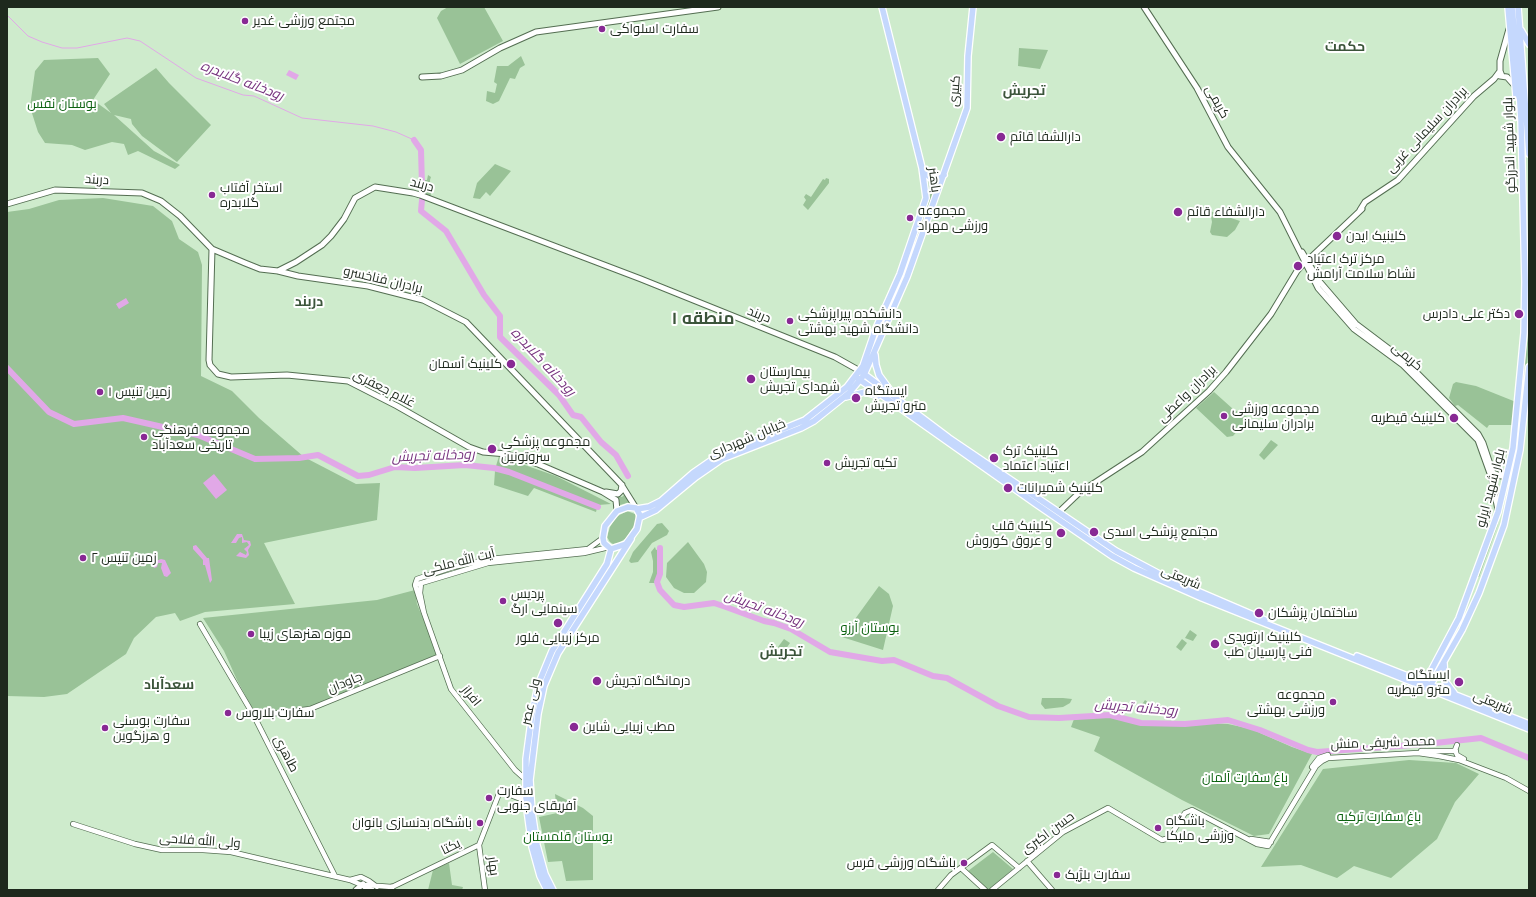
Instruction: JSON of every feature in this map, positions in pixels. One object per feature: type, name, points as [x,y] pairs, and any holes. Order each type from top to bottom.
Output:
[{"type":"main road","points":[[422,77],[442,76],[462,70],[500,48],[536,32],[718,7]]},
{"type":"main road","name":"باهنر","points":[[862,373],[876,328],[900,274],[924,207],[926,192],[922,168],[882,7]]},
{"type":"main road","name":"کبیری","points":[[944,175],[967,106],[968,56],[973,7]]},
{"type":"main road","name":"کریمی","points":[[1144,7],[1198,88],[1228,147],[1280,212],[1306,262]]},
{"type":"main road","points":[[1508,7],[1515,86],[1521,120]]},
{"type":"main road","name":"بلوار شهید اندرزگو","points":[[1512,7],[1521,57],[1529,154]]},
{"type":"main road","name":"بلوار شهید اندرزگو","points":[[1518,7],[1521,57],[1521,120],[1526,216],[1524,229],[1525,282]]},
{"type":"main road","points":[[1520,27],[1529,44]]},
{"type":"main road","points":[[1509,29],[1502,52],[1501,73],[1510,79],[1515,86]]},
{"type":"main road","points":[[1521,57],[1529,56]]},
{"type":"main road","points":[[1521,57],[1529,62]]},
{"type":"main road","name":"برادران سلیمانی غربی","points":[[1306,262],[1360,210],[1398,180],[1474,96],[1501,73]]},
{"type":"main road","points":[[1524,88],[1529,78]]},
{"type":"main road","points":[[922,168],[926,176],[932,180],[938,180],[944,175]]},
{"type":"main road","name":"باهنر","points":[[862,373],[876,349],[907,277],[944,175]]},
{"type":"main road","name":"دربند","points":[[7,204],[55,190],[142,193],[161,201],[180,216],[212,250],[260,269],[278,271],[296,262],[322,245],[342,223],[354,198],[375,187],[420,194],[808,347],[849,364],[862,373]]},
{"type":"main road","points":[[1524,229],[1526,225],[1529,224]]},
{"type":"main road","name":"کریمی","points":[[1287,226],[1301,250],[1318,288],[1354,329],[1404,363],[1481,437],[1493,473],[1498,476],[1504,475],[1510,465]]},
{"type":"main road","name":"غلام جعفری","points":[[212,250],[209,360],[210,365],[218,374],[231,377],[288,375],[348,381],[397,406],[468,447],[483,452],[513,456],[603,492],[616,500],[617,511]]},
{"type":"main road","points":[[1301,250],[1315,253]]},
{"type":"main road","points":[[296,262],[294,268],[296,276]]},
{"type":"main road","name":"برادران واعظی","points":[[1058,513],[1079,493],[1142,452],[1209,391],[1226,372],[1271,314],[1297,271],[1306,262]]},
{"type":"main road","name":"برادران فناخسرو","points":[[278,271],[296,276],[368,286],[418,298],[466,322],[621,484],[636,508]]},
{"type":"main road","points":[[1525,282],[1529,288]]},
{"type":"main road","name":"بلوار شهید ایرلو","points":[[1424,684],[1460,618],[1498,512],[1510,465],[1524,333],[1525,282]]},
{"type":"main road","points":[[1524,333],[1529,314]]},
{"type":"main road","points":[[876,349],[875,360],[878,372],[893,395]]},
{"type":"main road","name":"کریمی","points":[[1404,363],[1478,440],[1492,479],[1498,512]]},
{"type":"main road","name":"بلوار شهید ایرلو","points":[[1430,687],[1462,630],[1485,577],[1504,525],[1516,474],[1529,367]]},
{"type":"main road","points":[[858,379],[862,373]]},
{"type":"main road","name":"شریعتی","points":[[862,373],[949,438],[1058,513],[1164,580]]},
{"type":"main road","name":"شریعتی","points":[[858,379],[1112,556],[1164,580],[1424,684],[1529,729]]},
{"type":"main road","name":"خیابان شهرداری","points":[[641,516],[656,510],[714,464],[729,456],[801,428],[818,418],[851,391],[858,379]]},
{"type":"main road","name":"خیابان شهرداری","points":[[636,508],[649,507],[661,501],[693,473],[719,455],[805,420],[832,401],[858,379]]},
{"type":"main road","points":[[879,394],[878,388],[884,388]]},
{"type":"main road","points":[[842,399],[865,392],[886,399]]},
{"type":"main road","points":[[603,492],[618,494],[621,491],[621,484]]},
{"type":"main road","points":[[628,506],[636,508],[641,516],[637,529],[631,539],[621,547],[610,548],[603,538],[605,526],[617,511],[628,506]]},
{"type":"main road","name":"ولی عصر","points":[[552,890],[545,874],[537,845],[532,812],[530,780],[538,714],[544,686],[558,653],[631,539]]},
{"type":"main road","name":"ولی عصر","points":[[547,890],[540,876],[532,847],[526,801],[525,779],[532,714],[544,670],[561,634],[608,564],[610,548]]},
{"type":"main road","points":[[1476,574],[1477,580],[1480,582],[1485,577]]},
{"type":"main road","points":[[1444,661],[1445,682],[1456,695]]},
{"type":"main road","name":"شریعتی","points":[[1430,687],[1456,695],[1529,724]]},
{"type":"main road","points":[[356,890],[364,886],[374,889]]},
{"type":"street","name":"آیت الله ملکی","points":[[415,585],[417,579],[453,567],[490,558],[588,549],[603,538]]},
{"type":"street","name":"آیت الله ملکی","points":[[415,585],[488,563],[584,554],[610,548]]},
{"type":"street","name":"افراز","points":[[421,583],[420,593],[424,613]]},
{"type":"street","name":"افراز","points":[[415,585],[451,689],[515,770],[525,779]]},
{"type":"street","name":"طاهری","points":[[200,624],[254,716],[335,876]]},
{"type":"street","name":"جاودان","points":[[254,716],[310,709],[440,656]]},
{"type":"street","points":[[1456,744],[1454,752],[1459,758]]},
{"type":"street","name":"محمد شریفی منش","points":[[1268,844],[1311,769],[1319,758],[1330,755],[1373,752],[1454,752]]},
{"type":"street","name":"محمد شریفی منش","points":[[1268,844],[1316,766],[1325,759],[1352,756],[1418,753],[1459,758],[1528,789]]},
{"type":"street","name":"یکتا","points":[[374,889],[392,889],[479,846],[500,791],[526,801]]},
{"type":"street","name":"حسن اکبری","points":[[961,868],[992,845],[1018,868],[1068,828],[1108,808],[1162,840],[1169,838],[1185,814],[1192,810],[1252,839],[1257,844],[1268,844]]},
{"type":"street","name":"ولی‌ الله فلاحی","points":[[73,824],[135,844],[162,850],[232,852],[352,879]]},
{"type":"street","name":"بهار","points":[[479,846],[485,890]]},
{"type":"street","points":[[1027,861],[1052,890]]},
{"type":"street","points":[[938,890],[951,875],[961,868],[985,890]]},
{"type":"street","points":[[992,890],[1018,868]]},
{"type":"street","points":[[352,879],[361,878],[369,881],[374,889]]},
{"type":"street","points":[[352,879],[364,886]]},
{"type":"green space","points":[[448,7],[484,7],[503,41],[460,64],[437,18],[441,11]]},
{"type":"green space","points":[[1019,48],[1048,50],[1040,69],[1018,66]]},
{"type":"green space","points":[[521,56],[525,65],[520,68],[515,79],[510,78],[499,101],[493,104],[486,101],[487,91],[495,93],[497,84],[494,82],[497,66],[508,66]]},
{"type":"green space","name":"بوستان نفس","points":[[98,58],[110,74],[93,100],[111,113],[104,104],[156,68],[211,125],[177,162],[142,136],[132,124],[131,119],[114,115],[154,151],[180,165],[175,169],[138,151],[128,155],[124,144],[112,142],[85,150],[72,145],[45,143],[38,132],[30,107],[35,71],[44,60]]},
{"type":"green space","points":[[495,164],[511,171],[490,196],[486,192],[480,199],[473,198],[477,183]]},
{"type":"green space","points":[[428,175],[431,177],[431,197],[423,194],[423,180],[427,180]]},
{"type":"green space","points":[[826,178],[829,179],[829,183],[808,210],[803,205],[806,200],[804,197],[806,194],[811,197],[823,179],[825,180]]},
{"type":"green space","points":[[928,180],[931,182],[939,181],[904,275],[885,316],[868,364],[866,363],[881,321],[900,282],[927,206],[930,196]]},
{"type":"green space","name":"مجموعه فرهنگی تاریخی سعدآباد","points":[[103,198],[153,206],[172,221],[179,239],[198,252],[202,265],[201,376],[232,391],[259,418],[304,457],[356,484],[380,483],[377,520],[264,543],[295,604],[205,612],[180,621],[175,613],[156,617],[134,638],[126,654],[67,694],[44,697],[7,696],[7,212],[29,209],[59,200]]},
{"type":"green space","points":[[1210,211],[1240,221],[1235,230],[1227,237],[1212,235],[1210,232],[1212,222]]},
{"type":"green space","points":[[1529,325],[1529,344],[1524,398],[1514,468],[1505,500],[1512,472]]},
{"type":"green space","points":[[1456,382],[1476,386],[1516,402],[1515,425],[1489,425],[1487,428],[1458,405],[1455,406],[1449,398],[1453,384]]},
{"type":"green space","name":"مجموعه ورزشی برادران سلیمانی","points":[[1214,392],[1233,409],[1249,418],[1233,436],[1227,437],[1196,408]]},
{"type":"green space","points":[[1271,440],[1278,445],[1264,460],[1259,455]]},
{"type":"green space","points":[[499,456],[556,476],[611,504],[598,505],[496,466]]},
{"type":"green space","points":[[495,471],[506,473],[597,508],[596,512],[534,488],[528,496],[494,485]]},
{"type":"green space","points":[[626,493],[630,502],[620,505],[619,499],[614,495],[622,497]]},
{"type":"green space","points":[[1504,504],[1479,577],[1477,577]]},
{"type":"green space","points":[[627,511],[635,514],[635,524],[626,538],[619,543],[613,544],[607,537],[610,527],[616,517]]},
{"type":"green space","points":[[662,523],[669,531],[667,535],[652,543],[638,562],[631,563],[629,561],[633,552],[657,524]]},
{"type":"green space","points":[[688,542],[704,564],[707,572],[706,582],[694,593],[684,593],[674,588],[666,577],[667,563]]},
{"type":"green space","points":[[655,547],[656,550],[659,549],[661,553],[659,573],[656,583],[649,583],[653,572],[651,552]]},
{"type":"green space","name":"بوستان آرزو","points":[[879,586],[889,594],[893,606],[883,650],[842,637]]},
{"type":"green space","points":[[415,590],[417,604],[438,654],[310,707],[301,709],[255,713],[237,680],[224,651],[203,618],[377,600]]},
{"type":"green space","points":[[1190,630],[1197,635],[1193,641],[1185,638]]},
{"type":"green space","points":[[784,639],[790,643],[783,653],[778,647]]},
{"type":"green space","points":[[1182,639],[1187,643],[1181,651],[1176,647]]},
{"type":"green space","points":[[1042,698],[1072,699],[1070,703],[1063,707],[1045,709],[1041,704]]},
{"type":"green space","points":[[1145,700],[1149,703],[1142,715],[1137,712]]},
{"type":"green space","name":"باغ سفارت آلمان","points":[[1109,716],[1143,725],[1185,726],[1204,723],[1228,724],[1251,729],[1312,754],[1269,834],[1254,836],[1182,800],[1094,751],[1100,737],[1071,727],[1074,719]]},
{"type":"green space","name":"باغ سفارت ترکیه","points":[[1409,760],[1456,763],[1479,774],[1455,802],[1437,839],[1391,878],[1354,866],[1337,878],[1301,865],[1261,867],[1323,769]]},
{"type":"green space","name":"بوستان قلمستان","points":[[555,794],[583,808],[593,816],[593,880],[566,881],[562,861],[548,862],[539,817],[557,813]]},
{"type":"green space","points":[[993,852],[1013,869],[988,890],[968,871]]},
{"type":"green space","points":[[449,863],[452,885],[463,887],[462,890],[428,890],[433,870]]},
{"type":"shaded area","points":[[289,70],[299,75],[296,80],[286,75]]},
{"type":"shaded area","points":[[126,298],[129,303],[119,309],[116,304]]},
{"type":"shaded area","points":[[214,474],[227,490],[216,499],[203,483]]},
{"type":"shaded area","points":[[237,534],[242,534],[244,540],[250,541],[251,545],[248,550],[249,555],[246,558],[236,556],[240,552],[246,555],[247,552],[244,549],[249,545],[247,542],[242,543],[242,537],[239,538],[236,543],[231,543]]},
{"type":"shaded area","points":[[196,545],[207,558],[209,558],[212,580],[210,583],[205,565],[203,565],[203,560],[193,549],[193,546]]},
{"type":"shaded area","points":[[161,559],[165,560],[171,573],[167,577],[164,576],[161,568],[162,563],[158,563],[157,567],[154,568],[151,563]]},
{"type":"waterway","name":"رودخانه گلابدره","points":[[7,15],[28,36],[42,42],[62,48],[77,48],[127,38],[140,41],[196,78],[243,95],[254,96],[302,118],[373,126],[396,132],[414,140]]},
{"type":"waterway","name":"رودخانه گلابدره","points":[[414,140],[421,150],[422,185]]},
{"type":"waterway","name":"رودخانه گلابدره","points":[[422,200],[421,211],[446,231],[484,295],[500,316],[500,337],[559,395],[573,415],[581,417],[601,442],[616,455],[628,476]]},
{"type":"waterway","name":"رودخانه تجریش","points":[[7,368],[49,412],[74,424],[123,418],[198,435],[255,459],[299,458],[318,455],[358,476],[369,475],[395,467],[415,468],[465,465],[494,468],[509,472],[598,507]]},
{"type":"waterway","name":"رودخانه تجریش","points":[[660,548],[660,574],[657,582],[660,590],[674,605],[684,607],[714,603],[791,629],[830,652],[882,661],[894,660],[933,676],[947,678],[998,706],[1029,717],[1059,718],[1110,715],[1141,723],[1185,724],[1228,720],[1260,730],[1308,750],[1317,752],[1426,744],[1481,738],[1529,758]]},
{"type":"place","name":"مجتمع ورزشی غدیر","points":[[245,21]]},
{"type":"place","name":"سفارت اسلواکی","points":[[602,29]]},
{"type":"place","name":"دارالشفا قائم","points":[[1001,137]]},
{"type":"place","name":"استخر آفتاب گلابدره","points":[[212,195]]},
{"type":"place","name":"دارالشفاء قائم","points":[[1178,212]]},
{"type":"place","name":"مجموعه ورزشی مهراد","points":[[910,218]]},
{"type":"place","name":"کلینیک ایدن","points":[[1337,236]]},
{"type":"place","name":"مرکز ترک اعتیاد نشاط سلامت آرامش","points":[[1298,266]]},
{"type":"place","name":"دکتر علی دادرس","points":[[1519,314]]},
{"type":"place","name":"دانشکده پیراپزشکی دانشگاه شهید بهشتی","points":[[790,321]]},
{"type":"place","name":"کلینیک آسمان","points":[[511,364]]},
{"type":"place","name":"بیمارستان شهدای تجریش","points":[[751,379]]},
{"type":"place","name":"زمین تنیس ۱","points":[[100,392]]},
{"type":"place","name":"ایستگاه مترو تجریش","points":[[856,398]]},
{"type":"place","name":"مجموعه ورزشی برادران سلیمانی","points":[[1224,416]]},
{"type":"place","name":"کلینیک قیطریه","points":[[1454,418]]},
{"type":"place","name":"مجموعه فرهنگی تاریخی سعدآباد","points":[[144,437]]},
{"type":"place","name":"مجموعه پزشکی سروتونین","points":[[492,449]]},
{"type":"place","name":"کلینیک ترک اعتیاد اعتماد","points":[[994,458]]},
{"type":"place","name":"تکیه تجریش","points":[[827,463]]},
{"type":"place","name":"کلینیک شمیرانات","points":[[1008,488]]},
{"type":"place","name":"مجتمع پزشکی اسدی","points":[[1094,532]]},
{"type":"place","name":"کلینیک قلب و عروق کوروش","points":[[1061,533]]},
{"type":"place","name":"زمین تنیس ۲","points":[[83,558]]},
{"type":"place","name":"پردیس سینمایی ارگ","points":[[503,601]]},
{"type":"place","name":"ساختمان پزشکان","points":[[1259,613]]},
{"type":"place","name":"مرکز زیبایی فلور","points":[[558,623]]},
{"type":"place","name":"موزه هنرهای زیبا","points":[[251,634]]},
{"type":"place","name":"کلینیک ارتوپدی فنی پارسیان طب","points":[[1215,644]]},
{"type":"place","name":"درمانگاه تجریش","points":[[597,681]]},
{"type":"place","name":"ایستگاه مترو قیطریه","points":[[1459,682]]},
{"type":"place","name":"مجموعه ورزشی بهشتی","points":[[1333,702]]},
{"type":"place","name":"سفارت بلاروس","points":[[228,713]]},
{"type":"place","name":"مطب زیبایی شاین","points":[[574,727]]},
{"type":"place","name":"سفارت بوسنی و هرزگوین","points":[[105,728]]},
{"type":"place","name":"سفارت آفریقای جنوبی","points":[[489,798]]},
{"type":"place","name":"باشگاه بدنسازی بانوان","points":[[480,823]]},
{"type":"place","name":"باشگاه ورزشی ملیکا","points":[[1158,828]]},
{"type":"place","name":"باشگاه ورزشی فرس","points":[[964,863]]},
{"type":"place","name":"سفارت بلژیک","points":[[1057,875]]},
{"type":"district","name":"حکمت","points":[[1345,47]]},
{"type":"district","name":"تجریش","points":[[1024,91]]},
{"type":"district","name":"دربند","points":[[309,302]]},
{"type":"district","name":"منطقه ۱","points":[[703,319]]},
{"type":"district","name":"تجریش","points":[[781,652]]},
{"type":"district","name":"سعدآباد","points":[[169,685]]}]
